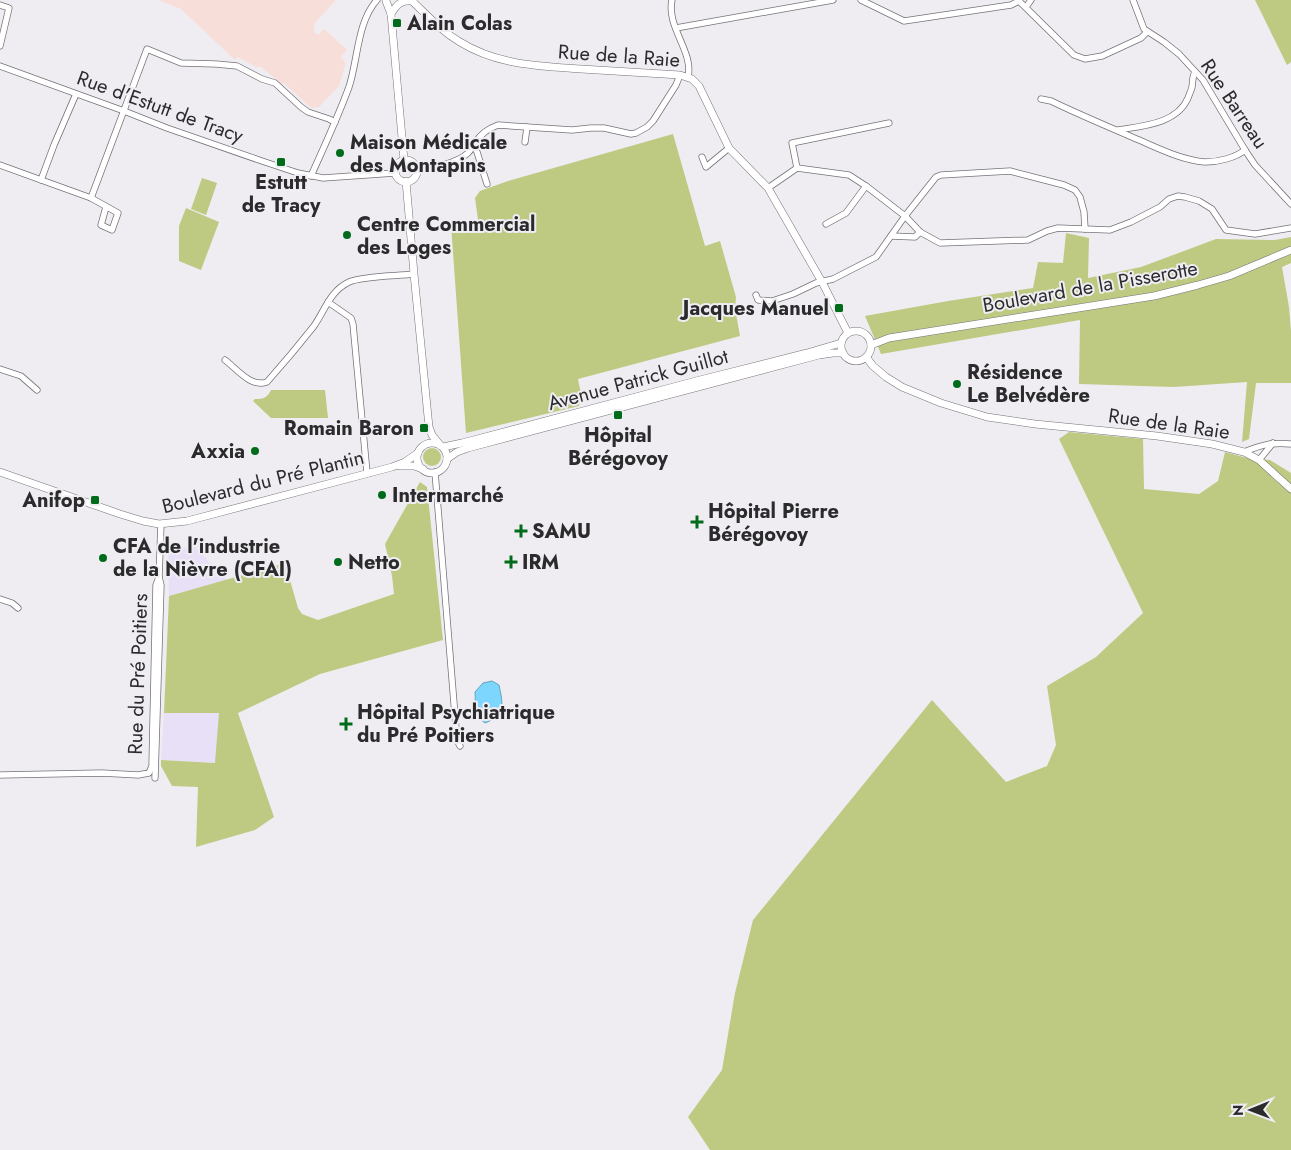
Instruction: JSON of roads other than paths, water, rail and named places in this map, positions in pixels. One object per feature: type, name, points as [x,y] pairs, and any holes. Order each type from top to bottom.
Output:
[{"type":"street","points":[[377,0],[365,18],[349,85],[314,177],[395,173]]},
{"type":"street","points":[[391,14],[385,0],[393,0],[391,14],[404,160]]},
{"type":"street","points":[[672,0],[671,15],[690,66],[688,77]]},
{"type":"street","points":[[676,28],[833,0]]},
{"type":"street","points":[[861,0],[904,21],[1011,5],[1019,0],[1074,55],[1085,58],[1102,56],[1141,38],[1147,32],[1142,25],[1133,0]]},
{"type":"street","points":[[1026,7],[1032,0]]},
{"type":"street","points":[[391,14],[395,6],[401,2],[412,1]]},
{"type":"street","name":"Rue de la Raie","points":[[412,1],[446,33],[479,52],[501,60],[518,64],[680,75],[692,79],[699,86],[729,148],[768,188],[822,282],[848,333]]},
{"type":"street","points":[[0,5],[9,8],[0,46]]},
{"type":"street","name":"Rue Barreau","points":[[1147,32],[1179,54],[1202,80],[1255,164],[1291,204]]},
{"type":"street","points":[[91,198],[147,49],[181,63],[237,66],[262,79],[275,83],[308,112],[335,122]]},
{"type":"street","name":"Rue d'Estutt de Tracy","points":[[0,66],[167,128],[314,177]]},
{"type":"street","points":[[1116,130],[1156,123],[1175,114],[1185,104],[1192,88],[1195,72]]},
{"type":"street","points":[[416,170],[452,162],[467,154],[484,132],[498,125],[572,130],[598,128],[631,134],[636,133],[648,127],[676,85],[680,75]]},
{"type":"street","points":[[41,180],[76,94]]},
{"type":"street","points":[[1041,99],[1050,101],[1104,126],[1181,157],[1208,162],[1226,159],[1241,154],[1245,150]]},
{"type":"street","points":[[797,168],[792,143],[889,123]]},
{"type":"street","points":[[525,142],[527,127]]},
{"type":"street","points":[[473,145],[487,184]]},
{"type":"street","points":[[702,157],[706,167],[729,148]]},
{"type":"street","points":[[404,160],[414,164],[416,170],[414,177],[409,181],[400,180],[395,173],[396,166],[404,160]]},
{"type":"street","points":[[0,165],[91,198],[106,207]]},
{"type":"street","points":[[768,188],[797,168],[849,175],[905,216],[920,232],[940,243],[1028,240],[1058,228],[1110,230],[1131,222],[1169,199],[1178,196],[1199,201],[1212,209],[1226,230],[1255,234],[1291,228]]},
{"type":"street","points":[[756,295],[758,300],[772,301],[816,283],[832,279],[876,257],[905,216],[936,177],[941,175],[1010,171],[1048,180],[1075,190],[1082,202],[1085,229]]},
{"type":"street","points":[[406,181],[429,427],[432,435],[447,455],[443,468],[435,472],[423,470],[418,462],[418,453],[429,427]]},
{"type":"street","points":[[826,224],[846,213],[866,186]]},
{"type":"street","points":[[891,236],[915,237],[920,232]]},
{"type":"street","name":"Boulevard de la Pisserotte","points":[[868,337],[889,338],[1154,296],[1198,286],[1228,276],[1291,250]]},
{"type":"street","points":[[225,360],[252,382],[261,384],[267,382],[315,325],[328,302],[339,288],[351,281],[414,274]]},
{"type":"street","points":[[328,302],[351,318],[353,324],[367,473]]},
{"type":"street","points":[[859,331],[868,337],[871,345],[866,357],[860,360],[847,358],[841,348],[841,343],[848,333],[859,331]]},
{"type":"street","name":"Boulevard de la Pisserotte","points":[[871,345],[889,338]]},
{"type":"street","name":"Avenue Patrick Guillot","points":[[442,446],[478,439],[841,343]]},
{"type":"street","name":"Avenue Patrick Guillot","points":[[447,459],[456,452],[468,448],[819,355],[843,353]]},
{"type":"street","name":"Rue de la Raie","points":[[866,357],[880,371],[902,387],[942,403],[987,417],[1212,444],[1244,452],[1260,460],[1291,489]]},
{"type":"street","points":[[0,369],[21,376],[37,390]]},
{"type":"street","points":[[422,446],[431,442],[442,446]]},
{"type":"street","points":[[1260,460],[1273,443]]},
{"type":"street","points":[[1244,452],[1273,443],[1291,444]]},
{"type":"street","name":"Boulevard du Pré Plantin","points":[[0,472],[120,514],[162,524],[187,521],[392,467],[405,462],[418,453]]},
{"type":"street","name":"Boulevard du Pré Plantin","points":[[392,467],[414,466],[423,470]]},
{"type":"street","points":[[435,472],[457,740],[460,746]]},
{"type":"street","name":"Rue du Pré Poitiers","points":[[149,774],[152,766],[156,585],[159,577],[162,524]]},
{"type":"street","name":"Rue du Pré Poitiers","points":[[0,774],[149,774],[155,778],[162,586],[159,577]]},
{"type":"street","points":[[0,599],[12,603],[18,608]]},
{"type":"water","points":[[492,681],[499,685],[502,703],[497,716],[485,723],[477,713],[475,692],[483,683]]},
{"type":"place","name":"Alain Colas","points":[[397,23]]},
{"type":"place","name":"Maison Médicale des Montapins","points":[[340,153]]},
{"type":"place","name":"Estutt de Tracy","points":[[281,162]]},
{"type":"place","name":"Centre Commercial des Loges","points":[[347,235]]},
{"type":"place","name":"Jacques Manuel","points":[[839,308]]},
{"type":"place","name":"Résidence Le Belvédère","points":[[957,384]]},
{"type":"place","name":"Hôpital Bérégovoy","points":[[618,415]]},
{"type":"place","name":"Romain Baron","points":[[424,428]]},
{"type":"place","name":"Axxia","points":[[255,451]]},
{"type":"place","name":"Intermarché","points":[[382,495]]},
{"type":"place","name":"Anifop","points":[[95,500]]},
{"type":"place","name":"Hôpital Pierre Bérégovoy","points":[[697,522]]},
{"type":"place","name":"SAMU","points":[[521,531]]},
{"type":"place","name":"CFA de l'industrie de la Nièvre (CFAI)","points":[[103,558]]},
{"type":"place","name":"Netto","points":[[338,562]]},
{"type":"place","name":"IRM","points":[[511,562]]},
{"type":"place","name":"Hôpital Psychiatrique du Pré Poitiers","points":[[346,724]]}]
